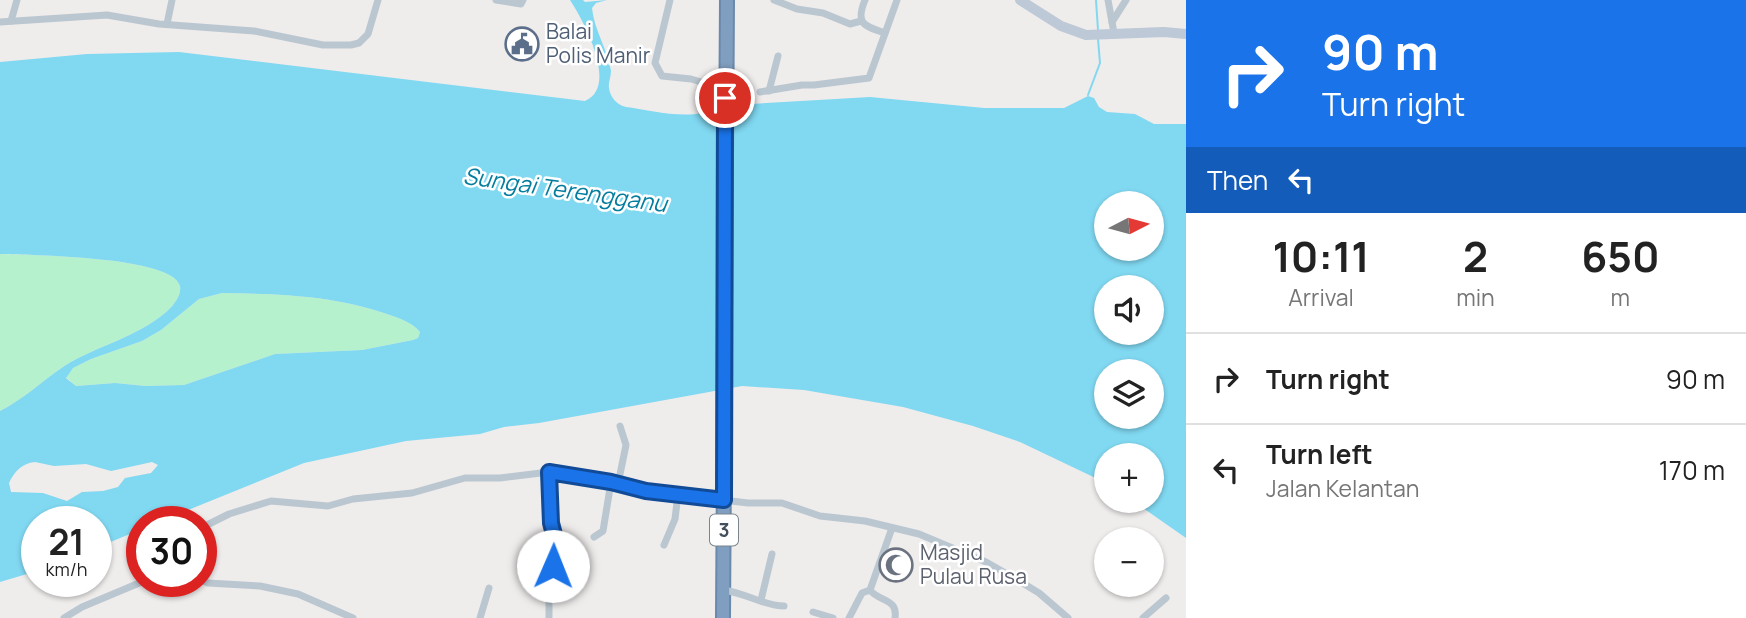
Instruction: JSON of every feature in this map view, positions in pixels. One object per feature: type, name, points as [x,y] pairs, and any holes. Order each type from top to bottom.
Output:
[{"type":"highway","name":"3","points":[[723,618],[727,0]]},
{"type":"street","points":[[11,22],[17,0]]},
{"type":"street","points":[[167,24],[172,0]]},
{"type":"street","points":[[0,22],[96,15],[254,31],[323,45],[351,46],[364,40],[368,34],[378,0]]},
{"type":"street","points":[[496,0],[521,4],[523,0]]},
{"type":"street","points":[[670,0],[655,63],[662,76],[701,82]]},
{"type":"street","points":[[774,0],[797,9],[823,13],[849,24],[861,21]]},
{"type":"street","points":[[865,0],[860,14],[861,21],[865,26],[885,33]]},
{"type":"street","points":[[778,57],[764,92],[802,85],[866,80],[897,0]]},
{"type":"street","points":[[1020,0],[1061,26],[1086,35],[1111,29],[1186,34]]},
{"type":"street","points":[[1108,0],[1111,29]]},
{"type":"street","points":[[1111,29],[1126,0]]},
{"type":"street","points":[[594,537],[604,531],[614,483],[626,445],[620,426]]},
{"type":"street","points":[[549,472],[551,523],[557,546],[549,587],[549,618]]},
{"type":"street","points":[[217,520],[271,501],[328,506],[353,499],[412,493],[465,478],[500,478],[549,472],[646,491],[748,503],[782,503],[820,516],[865,521],[928,536],[986,562],[1034,589],[1068,618]]},
{"type":"street","points":[[664,545],[675,519],[678,494]]},
{"type":"street","points":[[849,618],[862,593],[870,590],[892,528]]},
{"type":"street","points":[[761,600],[772,554]]},
{"type":"street","points":[[217,584],[260,586],[298,594],[353,618]]},
{"type":"street","points":[[480,618],[489,588]]},
{"type":"street","points":[[64,618],[82,607],[126,589]]},
{"type":"street","points":[[723,590],[742,592],[773,606],[784,606]]},
{"type":"street","points":[[870,590],[873,595],[895,607],[895,618]]},
{"type":"street","points":[[1143,618],[1166,598]]},
{"type":"street","points":[[813,612],[833,618]]},
{"type":"green space","points":[[0,254],[98,259],[153,268],[171,276],[180,286],[179,294],[171,308],[154,321],[66,365],[0,411]]},
{"type":"green space","points":[[222,293],[285,295],[346,303],[400,319],[420,332],[418,338],[413,340],[362,350],[275,354],[184,385],[145,386],[115,383],[76,386],[66,377],[73,368],[91,359],[142,341],[161,330],[199,299]]},
{"type":"water","name":"Sungai Terengganu","points":[[570,0],[607,0],[596,3],[592,8],[611,71],[609,84],[612,97],[626,107],[660,112],[686,115],[708,111],[717,106],[870,97],[984,108],[1064,108],[1088,96],[1094,98],[1099,107],[1107,112],[1135,114],[1154,124],[1186,124],[1186,538],[1150,513],[1164,513],[1164,443],[1094,443],[1094,477],[1020,442],[903,407],[804,390],[742,386],[504,427],[480,434],[406,441],[304,463],[198,506],[126,506],[126,536],[112,541],[112,506],[21,506],[21,576],[0,582],[0,411],[66,365],[154,321],[173,304],[178,297],[180,286],[171,276],[153,268],[127,263],[0,254],[0,62],[87,54],[179,52],[585,101],[595,94],[599,82],[596,53]],"holes":[[[222,293],[285,295],[346,303],[387,314],[409,323],[420,332],[418,338],[413,340],[362,350],[275,354],[184,385],[145,386],[115,383],[76,386],[66,378],[73,368],[142,341],[161,330],[199,299]],[[35,462],[54,466],[86,464],[111,471],[152,462],[158,465],[151,473],[125,478],[118,487],[82,492],[67,501],[43,493],[11,492],[11,479],[26,464]]]},
{"type":"waterway","points":[[1096,0],[1098,30]]},
{"type":"waterway","points":[[1088,95],[1100,63],[1098,39]]},
{"type":"place","name":"Balai Polis Manir","points":[[522,44]]},
{"type":"place","name":"Masjid Pulau Rusa","points":[[896,565]]},
{"type":"route","points":[[553,566],[557,546],[551,523],[549,472],[611,482],[646,491],[724,500],[725,98]]}]
